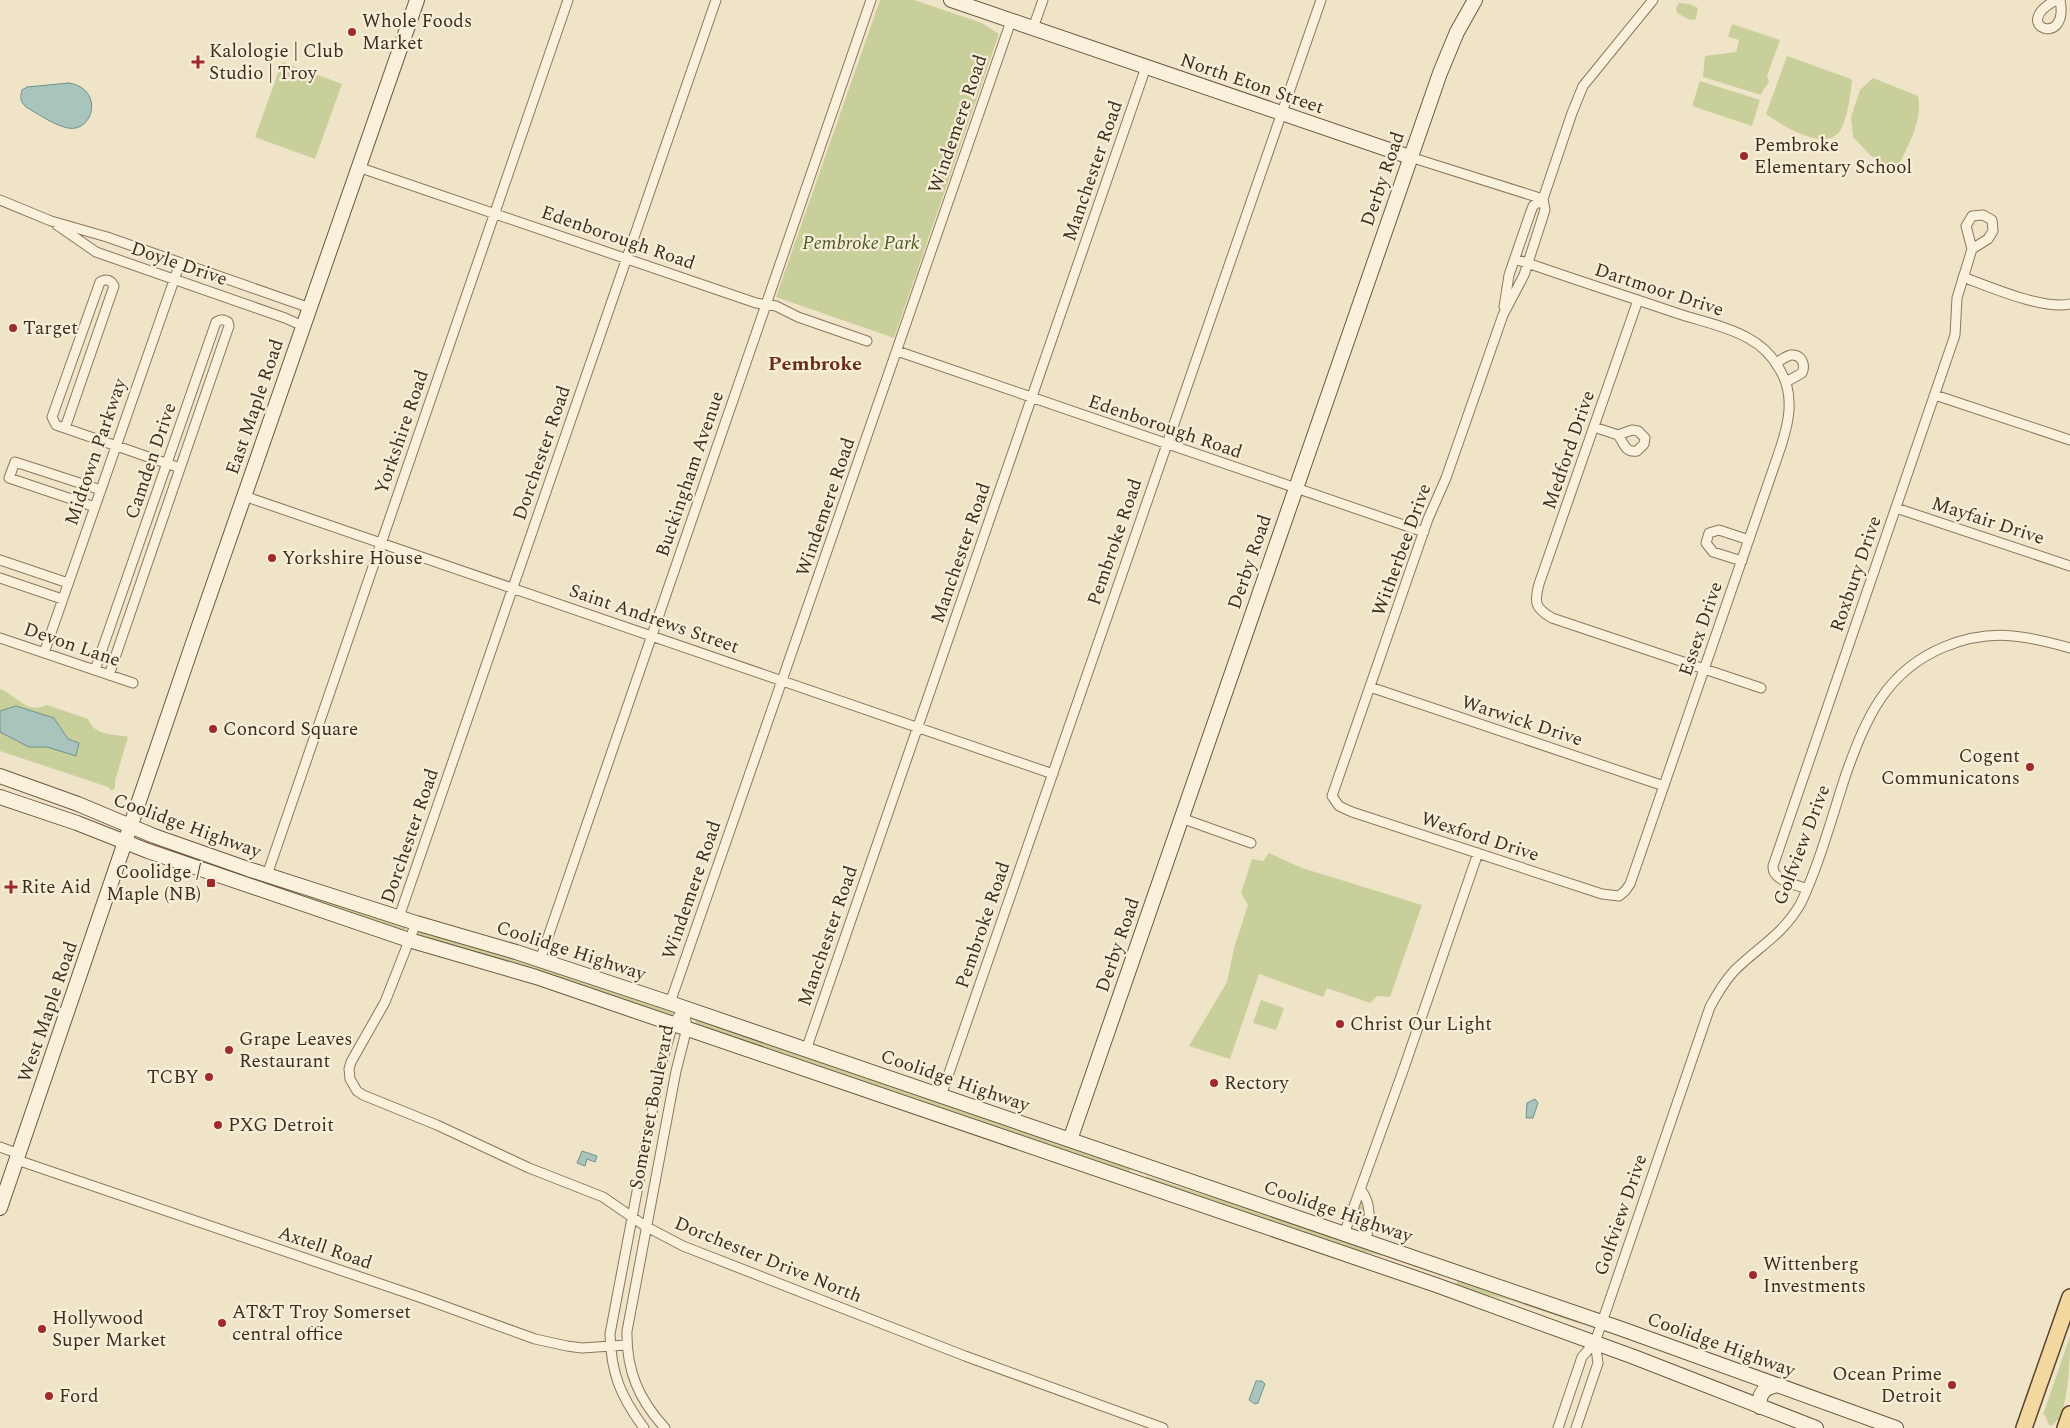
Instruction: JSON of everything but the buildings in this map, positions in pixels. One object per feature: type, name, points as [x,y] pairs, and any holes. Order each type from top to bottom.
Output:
[{"type":"main road","name":"East Maple Road","points":[[131,827],[417,0]]},
{"type":"main road","name":"North Eton Street","points":[[951,0],[1410,157]]},
{"type":"main road","name":"Derby Road","points":[[1070,1140],[1410,157],[1448,51],[1475,0]]},
{"type":"main road","name":"Coolidge Highway","points":[[0,776],[78,804],[131,827],[248,869],[416,923],[540,960],[670,1003],[1366,1241],[1896,1428]]},
{"type":"main road","name":"Coolidge Highway","points":[[0,797],[243,884],[410,940],[512,970],[687,1028],[1436,1285],[1595,1342],[1816,1428]]},
{"type":"main road","name":"West Maple Road","points":[[0,1208],[131,827]]},
{"type":"main road","points":[[243,884],[248,869]]},
{"type":"main road","points":[[1137,1182],[1139,1172],[1148,1166]]},
{"type":"main road","points":[[1436,1285],[1446,1284],[1450,1280],[1451,1271]]},
{"type":"main road","points":[[2024,1428],[2070,1297]]},
{"type":"main road","points":[[1760,1407],[1762,1393],[1768,1387],[1778,1385]]},
{"type":"main road","points":[[2029,1412],[2034,1428]]},
{"type":"main road","points":[[2065,1428],[2070,1414]]},
{"type":"street","name":"Yorkshire Road","points":[[267,874],[568,0]]},
{"type":"street","name":"Dorchester Road","points":[[399,917],[716,0]]},
{"type":"street","name":"Buckingham Avenue","points":[[540,960],[871,0]]},
{"type":"street","points":[[1033,28],[1042,0]]},
{"type":"street","name":"Pembroke Road","points":[[941,1096],[1321,0]]},
{"type":"street","name":"Witherbee Drive","points":[[1332,796],[1424,532],[1446,478],[1503,314],[1528,263],[1545,210],[1542,200],[1569,119],[1583,86],[1653,0]]},
{"type":"street","name":"Windemere Road","points":[[670,1003],[1011,21]]},
{"type":"street","name":"Manchester Road","points":[[806,1050],[1146,68]]},
{"type":"street","name":"North Eton Street","points":[[1410,157],[1542,200]]},
{"type":"street","name":"Edenborough Road","points":[[358,167],[766,305],[776,306],[798,317],[867,341]]},
{"type":"street","name":"Doyle Drive","points":[[0,200],[51,221],[108,237],[310,308]]},
{"type":"street","name":"Witherbee Drive","points":[[1503,314],[1510,275],[1533,206],[1542,200]]},
{"type":"street","name":"Doyle Drive","points":[[51,221],[96,252],[303,326]]},
{"type":"street","name":"Roxbury Drive","points":[[1807,888],[1776,877],[1772,866],[1955,335],[1956,303],[1972,248]]},
{"type":"street","name":"Dartmoor Drive","points":[[1515,259],[1746,337],[1765,351],[1779,367]]},
{"type":"street","name":"Midtown Parkway","points":[[44,653],[180,263]]},
{"type":"street","points":[[1963,277],[2037,302],[2051,305],[2070,304]]},
{"type":"street","points":[[65,428],[114,286],[108,280],[100,282],[52,417],[56,424],[65,428],[180,468]]},
{"type":"street","name":"Medford Drive","points":[[1638,300],[1539,584],[1536,599],[1540,611],[1552,618],[1704,669]]},
{"type":"street","name":"Camden Drive","points":[[96,670],[216,322],[220,319],[224,320],[228,322],[229,326],[109,675]]},
{"type":"street","points":[[78,346],[92,351]]},
{"type":"street","name":"Edenborough Road","points":[[897,351],[1424,532]]},
{"type":"street","points":[[1779,367],[1792,355],[1802,361],[1804,367],[1802,373],[1786,382]]},
{"type":"street","name":"Essex Drive","points":[[1622,894],[1630,884],[1788,426],[1789,412],[1786,382],[1779,367]]},
{"type":"street","name":"Camden Drive","points":[[194,386],[208,390]]},
{"type":"street","points":[[1935,395],[2070,440]]},
{"type":"street","points":[[1594,427],[1618,435]]},
{"type":"street","points":[[95,507],[9,478],[15,462],[101,490]]},
{"type":"street","name":"Saint Andrews Street","points":[[244,496],[1053,774]]},
{"type":"street","name":"Mayfair Drive","points":[[1896,508],[2070,566]]},
{"type":"street","points":[[1742,561],[1710,550],[1706,543],[1707,538],[1709,534],[1719,530],[1749,540]]},
{"type":"street","name":"Camden Drive","points":[[138,548],[151,552]]},
{"type":"street","points":[[0,560],[68,583]]},
{"type":"street","points":[[0,578],[62,599]]},
{"type":"street","name":"Golfview Drive","points":[[1595,1342],[1710,1006],[1716,994],[1732,973],[1772,940],[1787,924],[1797,909],[1807,888],[1866,720],[1886,690],[1905,671],[1937,650],[1966,639],[2002,634],[2020,636],[2070,648]]},
{"type":"street","name":"Devon Lane","points":[[0,638],[133,683]]},
{"type":"street","points":[[1704,669],[1761,688]]},
{"type":"street","name":"Warwick Drive","points":[[1370,687],[1664,786]]},
{"type":"street","name":"Wexford Drive","points":[[1332,796],[1340,806],[1352,812],[1608,896],[1619,896],[1622,894]]},
{"type":"street","points":[[1182,818],[1251,843]]},
{"type":"street","points":[[1344,1234],[1478,853]]},
{"type":"street","name":"Dorchester Road","points":[[350,1079],[349,1069],[351,1062],[383,1007],[416,923]]},
{"type":"street","name":"Somerset Boulevard","points":[[644,1428],[627,1404],[618,1386],[612,1367],[610,1346],[612,1319],[661,1065],[674,1024],[684,1008]]},
{"type":"street","name":"Somerset Boulevard","points":[[665,1428],[638,1390],[631,1374],[626,1345],[628,1318],[676,1071],[687,1028],[684,1008]]},
{"type":"street","name":"Dorchester Drive North","points":[[350,1079],[363,1095],[438,1125],[529,1168],[593,1192],[646,1226],[683,1246],[971,1358],[1163,1428]]},
{"type":"street","name":"Axtell Road","points":[[0,1147],[18,1157],[536,1339],[582,1348],[626,1345]]},
{"type":"street","points":[[1361,1190],[1368,1200],[1369,1217],[1366,1241]]},
{"type":"street","points":[[1558,1428],[1582,1357],[1595,1342]]},
{"type":"street","points":[[1576,1428],[1598,1363],[1595,1342]]},
{"type":"green space","name":"Pembroke Park","points":[[880,0],[914,0],[982,23],[999,34],[894,338],[776,297]]},
{"type":"green space","points":[[1679,3],[1690,4],[1698,8],[1696,19],[1690,20],[1677,13],[1676,8]]},
{"type":"green space","points":[[1732,24],[1780,40],[1767,76],[1769,81],[1761,95],[1703,77],[1705,56],[1736,52],[1739,40],[1728,37]]},
{"type":"green space","points":[[1787,56],[1851,79],[1845,120],[1840,131],[1833,137],[1824,139],[1803,135],[1766,114]]},
{"type":"green space","points":[[282,62],[342,84],[315,159],[255,137]]},
{"type":"green space","points":[[1873,78],[1918,96],[1917,124],[1898,167],[1886,166],[1870,155],[1853,137],[1851,117],[1860,90]]},
{"type":"green space","points":[[1700,81],[1760,100],[1752,126],[1692,106]]},
{"type":"green space","points":[[0,689],[27,706],[33,708],[47,705],[88,719],[91,725],[100,732],[128,737],[115,781],[115,788],[112,791],[108,787],[0,751]]},
{"type":"green space","points":[[154,844],[238,872],[239,874],[153,846]]},
{"type":"green space","points":[[1269,853],[1302,868],[1422,905],[1390,997],[1377,996],[1370,1003],[1327,988],[1323,997],[1259,974],[1230,1059],[1189,1046],[1227,982],[1234,948],[1248,905],[1241,893],[1252,859],[1263,861]]},
{"type":"green space","points":[[256,878],[311,894],[407,927],[404,932],[254,882]]},
{"type":"green space","points":[[420,930],[504,953],[673,1011],[673,1013],[671,1017],[419,937],[418,933]]},
{"type":"green space","points":[[1261,1000],[1284,1008],[1276,1030],[1253,1023]]},
{"type":"green space","points":[[698,1018],[1132,1166],[1129,1173],[696,1025],[695,1022]]},
{"type":"green space","points":[[1146,1176],[1205,1195],[1242,1203],[1443,1274],[1441,1276],[1384,1256],[1350,1249],[1147,1179]]},
{"type":"green space","points":[[1361,1199],[1363,1199],[1365,1222],[1362,1224],[1353,1220]]},
{"type":"green space","points":[[1458,1279],[1579,1320],[1577,1323],[1510,1300],[1476,1293],[1456,1285]]},
{"type":"green space","points":[[2070,1336],[2065,1400],[2059,1421],[2057,1420],[2052,1426],[2049,1425],[2045,1415],[2043,1415]]},
{"type":"water","points":[[69,83],[81,87],[88,94],[91,102],[91,111],[88,119],[82,125],[74,128],[59,125],[26,107],[22,101],[22,90],[27,87]]},
{"type":"water","points":[[16,706],[54,718],[68,739],[79,743],[76,756],[47,747],[29,747],[0,732],[0,711]]},
{"type":"water","points":[[1535,1099],[1538,1103],[1533,1118],[1526,1118],[1527,1103]]},
{"type":"water","points":[[582,1151],[597,1156],[595,1162],[587,1159],[585,1166],[577,1163]]},
{"type":"water","points":[[1256,1381],[1262,1381],[1265,1384],[1258,1403],[1255,1404],[1249,1400]]},
{"type":"place","name":"Whole Foods Market","points":[[352,32]]},
{"type":"place","name":"Kalologie | Club Studio | Troy","points":[[198,62]]},
{"type":"place","name":"Pembroke Elementary School","points":[[1744,156]]},
{"type":"place","name":"Target","points":[[13,328]]},
{"type":"place","name":"Yorkshire House","points":[[272,558]]},
{"type":"place","name":"Concord Square","points":[[213,729]]},
{"type":"place","name":"Cogent Communicatons","points":[[2030,767]]},
{"type":"place","name":"Coolidge / Maple (NB)","points":[[211,883]]},
{"type":"place","name":"Rite Aid","points":[[11,887]]},
{"type":"place","name":"Christ Our Light","points":[[1340,1024]]},
{"type":"place","name":"Grape Leaves Restaurant","points":[[229,1050]]},
{"type":"place","name":"TCBY","points":[[209,1077]]},
{"type":"place","name":"Rectory","points":[[1214,1083]]},
{"type":"place","name":"PXG Detroit","points":[[218,1125]]},
{"type":"place","name":"Wittenberg Investments","points":[[1753,1275]]},
{"type":"place","name":"AT&T Troy Somerset central office","points":[[222,1323]]},
{"type":"place","name":"Hollywood Super Market","points":[[42,1329]]},
{"type":"place","name":"Ocean Prime Detroit","points":[[1952,1385]]},
{"type":"place","name":"Ford","points":[[49,1396]]},
{"type":"district","name":"Pembroke","points":[[815,364]]}]
